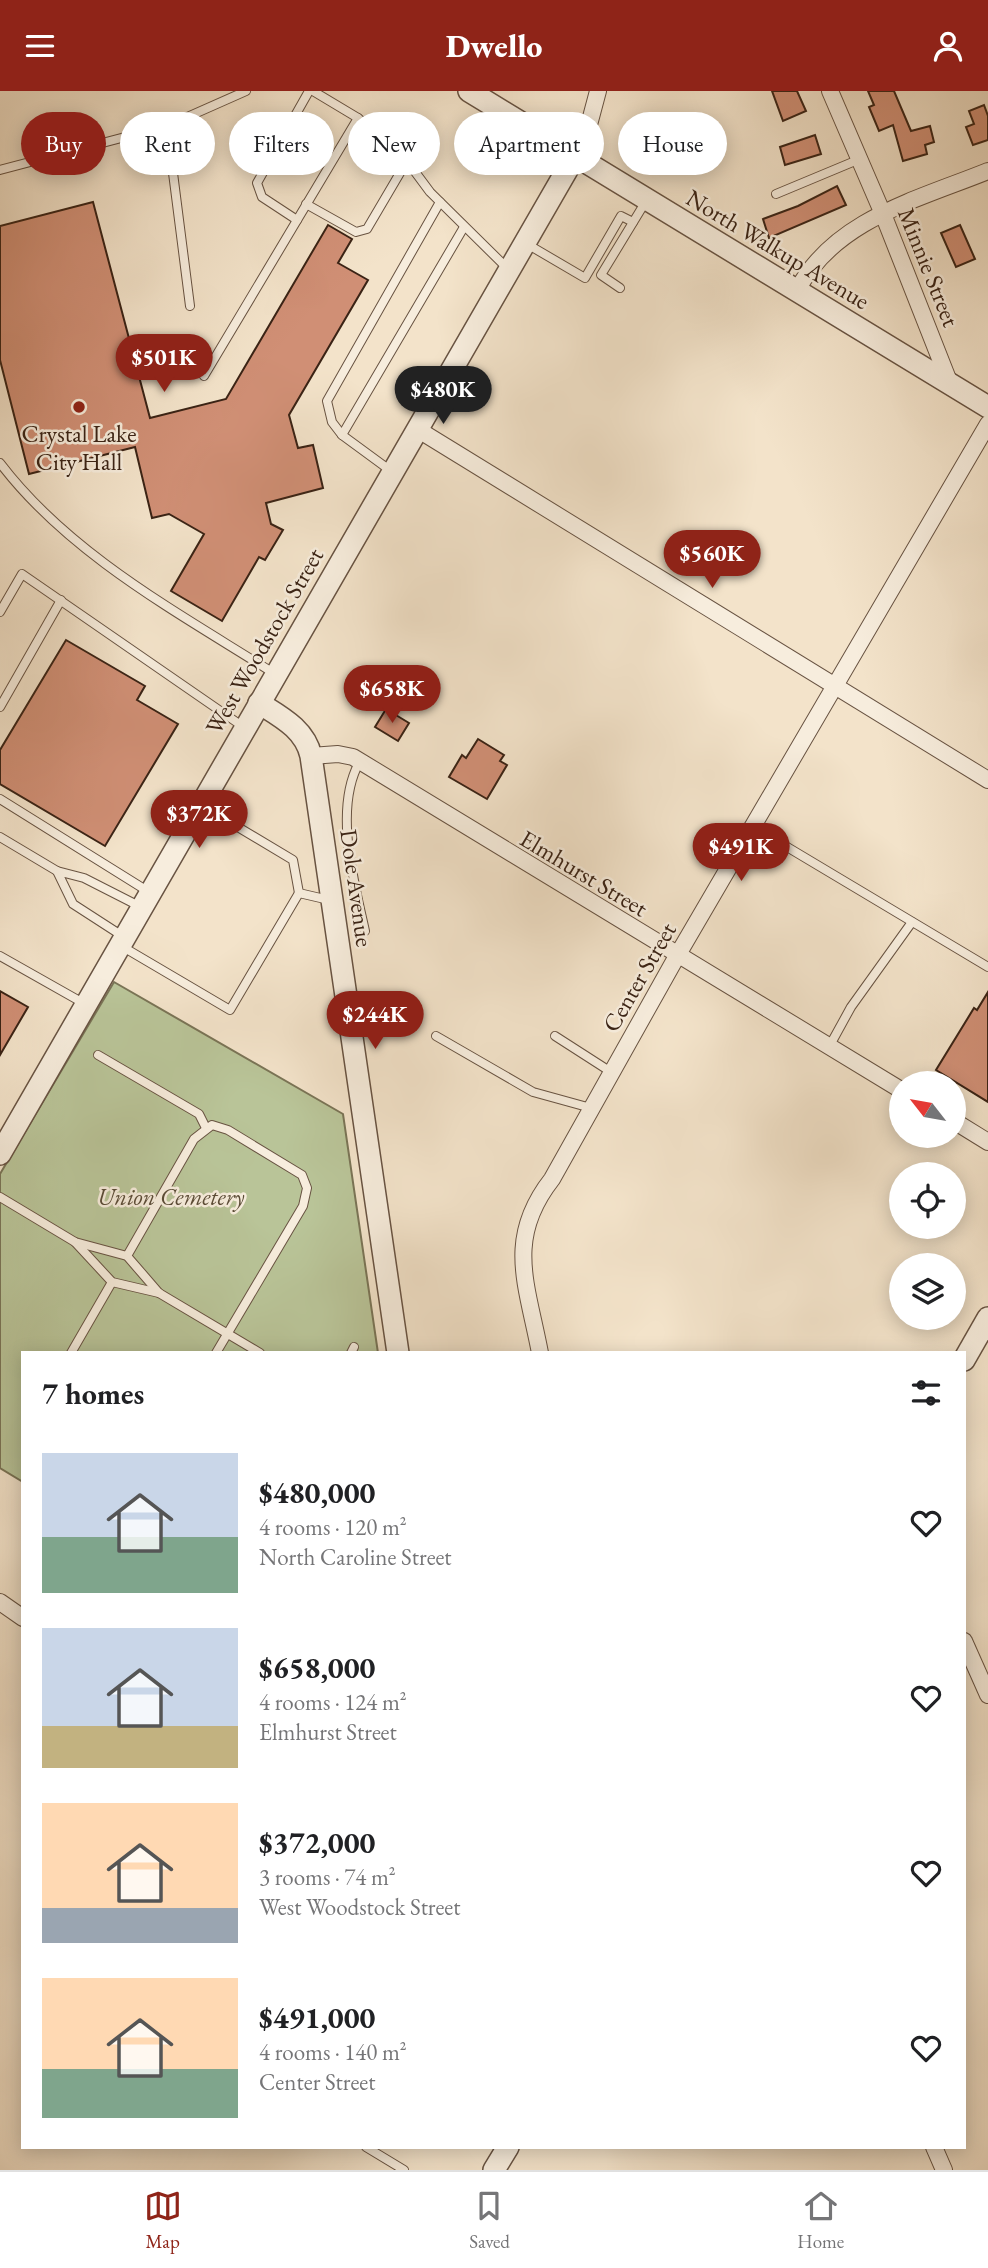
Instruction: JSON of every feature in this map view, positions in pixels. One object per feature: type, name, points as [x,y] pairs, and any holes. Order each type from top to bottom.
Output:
[{"type":"street","name":"North Walkup Avenue","points":[[469,91],[503,112]]},
{"type":"street","points":[[592,112],[598,91]]},
{"type":"street","name":"Minnie Street","points":[[830,91],[883,214],[950,384]]},
{"type":"street","points":[[797,291],[812,265],[830,246],[883,214],[988,171]]},
{"type":"street","name":"North Walkup Avenue","points":[[604,174],[988,408]]},
{"type":"street","name":"West Woodstock Street","points":[[0,1154],[564,175]]},
{"type":"street","name":"Center Street","points":[[540,1351],[525,1275],[523,1235],[537,1198],[552,1179],[677,956],[988,424]]},
{"type":"street","points":[[417,429],[988,780]]},
{"type":"street","name":"Dole Avenue","points":[[259,703],[308,741],[398,1351]]},
{"type":"street","name":"Elmhurst Street","points":[[311,756],[338,754],[360,761],[889,1083]]},
{"type":"street","points":[[966,1128],[988,1142]]},
{"type":"street","points":[[966,1356],[988,1318]]},
{"type":"street","points":[[0,1602],[21,1617]]},
{"type":"street","points":[[966,1646],[988,1695]]},
{"type":"street","points":[[494,2170],[509,2149]]},
{"type":"street","points":[[510,2149],[515,2170]]},
{"type":"street","points":[[935,2149],[944,2170]]},
{"type":"lane","points":[[199,112],[246,91]]},
{"type":"lane","points":[[297,220],[262,197],[257,183],[311,91],[348,112]]},
{"type":"lane","points":[[204,376],[348,135]]},
{"type":"lane","points":[[0,170],[120,138]]},
{"type":"lane","points":[[776,194],[860,159]]},
{"type":"lane","points":[[173,175],[190,306]]},
{"type":"lane","points":[[306,204],[356,232],[366,229],[398,175]]},
{"type":"lane","points":[[419,175],[440,202],[509,270]]},
{"type":"lane","points":[[620,288],[601,275],[646,199]]},
{"type":"lane","points":[[393,472],[342,435],[332,422],[327,401],[440,202]]},
{"type":"lane","points":[[525,243],[585,278],[621,216],[633,222]]},
{"type":"lane","points":[[342,435],[464,227]]},
{"type":"lane","points":[[0,463],[25,495],[86,548],[137,586],[275,674]]},
{"type":"lane","points":[[0,612],[22,574],[244,728]]},
{"type":"lane","points":[[0,707],[61,600]]},
{"type":"lane","points":[[360,761],[350,779],[347,799],[351,870],[365,931]]},
{"type":"lane","points":[[0,799],[146,900]]},
{"type":"lane","points":[[57,871],[73,904],[122,941],[230,1010],[299,893],[293,860],[201,804]]},
{"type":"lane","points":[[752,827],[988,967]]},
{"type":"lane","points":[[0,837],[57,871],[146,900]]},
{"type":"lane","points":[[299,893],[332,901]]},
{"type":"lane","points":[[829,1047],[851,1007],[912,922]]},
{"type":"lane","points":[[0,956],[85,1004]]},
{"type":"lane","points":[[436,1036],[533,1092],[591,1108]]},
{"type":"lane","points":[[555,1036],[611,1072]]},
{"type":"lane","points":[[98,1055],[199,1114],[206,1128]]},
{"type":"lane","points":[[127,1256],[194,1139],[212,1125],[228,1130],[296,1170],[306,1180],[303,1206],[217,1351]]},
{"type":"lane","points":[[0,1197],[75,1242],[127,1256],[159,1293]]},
{"type":"lane","points":[[75,1242],[112,1282],[159,1293],[257,1351]]},
{"type":"lane","points":[[72,1351],[112,1282]]},
{"type":"lane","points":[[369,2149],[404,2170]]},
{"type":"green space","name":"Union Cemetery","points":[[114,982],[343,1114],[378,1351],[21,1351],[21,1481],[0,1468],[0,1174]]},
{"type":"building","points":[[772,91],[797,91],[806,111],[783,121]]},
{"type":"building","points":[[868,91],[894,91],[911,131],[930,126],[934,142],[925,145],[927,154],[903,161],[893,125],[879,131],[869,107],[874,105]]},
{"type":"building","points":[[984,105],[988,116],[988,140],[973,145],[966,127],[974,124],[969,111]]},
{"type":"building","points":[[815,135],[821,154],[785,165],[780,147]]},
{"type":"building","points":[[837,186],[846,205],[769,238],[763,219],[798,206]]},
{"type":"building","name":"Crystal Lake City Hall","points":[[93,202],[150,418],[226,399],[328,225],[352,239],[338,263],[368,280],[289,415],[298,448],[313,445],[323,488],[266,503],[271,524],[283,530],[265,560],[259,557],[222,621],[171,591],[204,534],[169,514],[152,518],[135,447],[29,474],[0,360],[0,226]]},
{"type":"building","points":[[960,225],[975,259],[956,267],[941,233]]},
{"type":"building","points":[[66,640],[145,686],[137,700],[178,724],[105,846],[0,784],[0,750]]},
{"type":"building","points":[[386,709],[409,723],[398,741],[375,727]]},
{"type":"building","points":[[478,739],[504,755],[500,761],[507,765],[487,799],[449,777],[462,755],[466,758]]},
{"type":"building","points":[[0,991],[28,1007],[0,1055]]},
{"type":"building","points":[[988,992],[988,1102],[966,1088],[966,1071],[936,1070],[974,1008],[977,1010]]},
{"type":"place","name":"Crystal Lake City Hall","points":[[79,407]]}]
